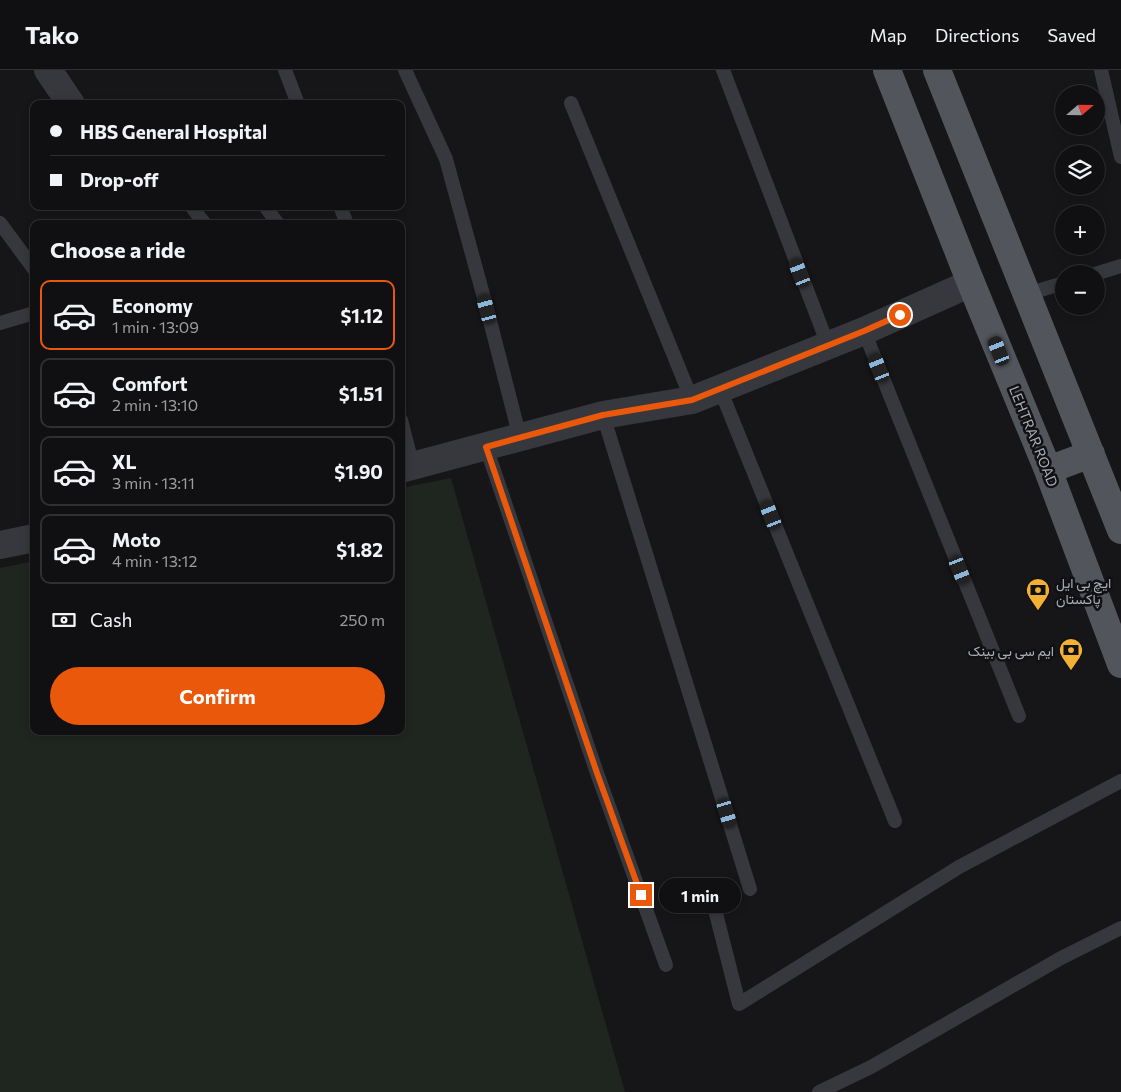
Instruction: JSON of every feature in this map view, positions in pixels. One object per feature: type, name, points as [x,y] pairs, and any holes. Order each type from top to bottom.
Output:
[{"type":"main road","name":"LEHTRAR ROAD","points":[[887,70],[1048,470],[1121,664]]},
{"type":"main road","points":[[937,70],[1121,530]]},
{"type":"main road","points":[[1048,470],[1091,454]]},
{"type":"street","points":[[48,70],[68,100]]},
{"type":"street","points":[[407,468],[603,415],[692,400],[864,331],[971,282]]},
{"type":"street","points":[[0,545],[30,539]]},
{"type":"lane","points":[[285,70],[296,100]]},
{"type":"lane","points":[[404,70],[446,159],[520,438]]},
{"type":"lane","points":[[723,70],[828,346]]},
{"type":"lane","points":[[1101,70],[1121,157]]},
{"type":"lane","points":[[570,103],[692,400]]},
{"type":"lane","points":[[195,210],[203,220]]},
{"type":"lane","points":[[0,222],[30,263]]},
{"type":"lane","points":[[1105,271],[1121,266]]},
{"type":"lane","points":[[1027,294],[1055,286]]},
{"type":"lane","points":[[0,323],[30,314]]},
{"type":"lane","points":[[864,331],[1019,716]]},
{"type":"lane","points":[[720,389],[895,821]]},
{"type":"lane","points":[[603,415],[750,889]]},
{"type":"lane","points":[[486,447],[593,764],[666,965]]},
{"type":"lane","points":[[405,452],[407,468]]},
{"type":"lane","points":[[710,890],[739,1004],[959,867],[1121,781]]},
{"type":"lane","points":[[819,1092],[871,1068],[1061,958],[1121,928]]},
{"type":"shaded area","points":[[451,478],[625,1092],[0,1092],[0,568],[30,562],[30,735],[405,735],[405,487]]},
{"type":"place","name":"ایچ بی ایل پاکستان","points":[[1038,611]]},
{"type":"place","name":"ایم سی بی بینک","points":[[1071,671]]},
{"type":"route","points":[[641,895],[597,773],[486,447],[603,415],[692,400],[900,315]]}]
